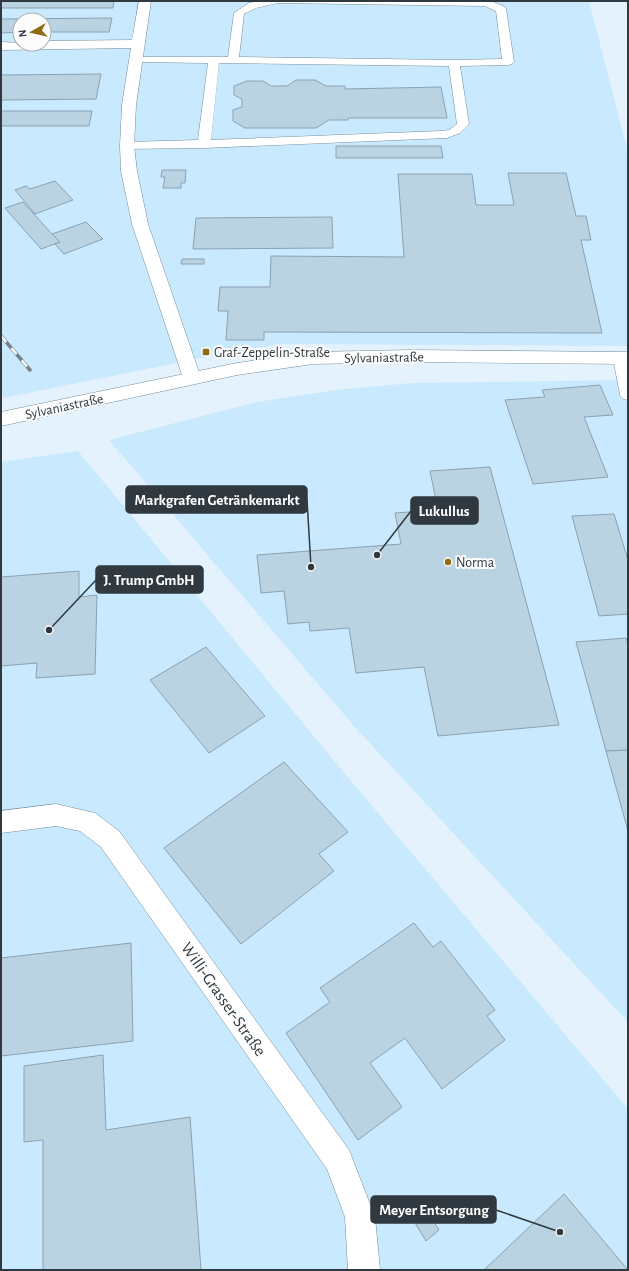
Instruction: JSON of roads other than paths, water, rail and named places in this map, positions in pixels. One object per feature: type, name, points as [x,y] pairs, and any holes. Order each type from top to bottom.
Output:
[{"type":"street","points":[[145,1],[136,51],[129,105],[127,146],[129,171],[140,224],[192,378]]},
{"type":"street","points":[[1,46],[136,51]]},
{"type":"street","name":"Sylvaniastraße","points":[[1,419],[69,406],[238,368],[313,358],[412,356],[624,358]]},
{"type":"street","name":"Willi-Grasser-Straße","points":[[1,822],[56,815],[86,821],[110,839],[339,1160],[360,1217],[364,1270]]},
{"type":"lane","points":[[233,61],[239,13],[252,5],[274,1]]},
{"type":"lane","points":[[136,51],[214,61],[508,62],[501,9],[487,3],[282,1]]},
{"type":"lane","points":[[204,144],[214,61]]},
{"type":"lane","points":[[127,146],[450,134],[463,124],[454,63]]},
{"type":"lane","points":[[624,358],[628,395]]},
{"type":"railway","points":[[1,336],[30,370]]},
{"type":"place","name":"Graf-Zeppelin-Straße","points":[[206,352]]},
{"type":"place","name":"Lukullus","points":[[377,555]]},
{"type":"place","name":"Norma","points":[[448,562]]},
{"type":"place","name":"Markgrafen Getränkemarkt","points":[[311,567]]},
{"type":"place","name":"J. Trump GmbH","points":[[49,630]]},
{"type":"place","name":"Meyer Entsorgung","points":[[560,1232]]}]
